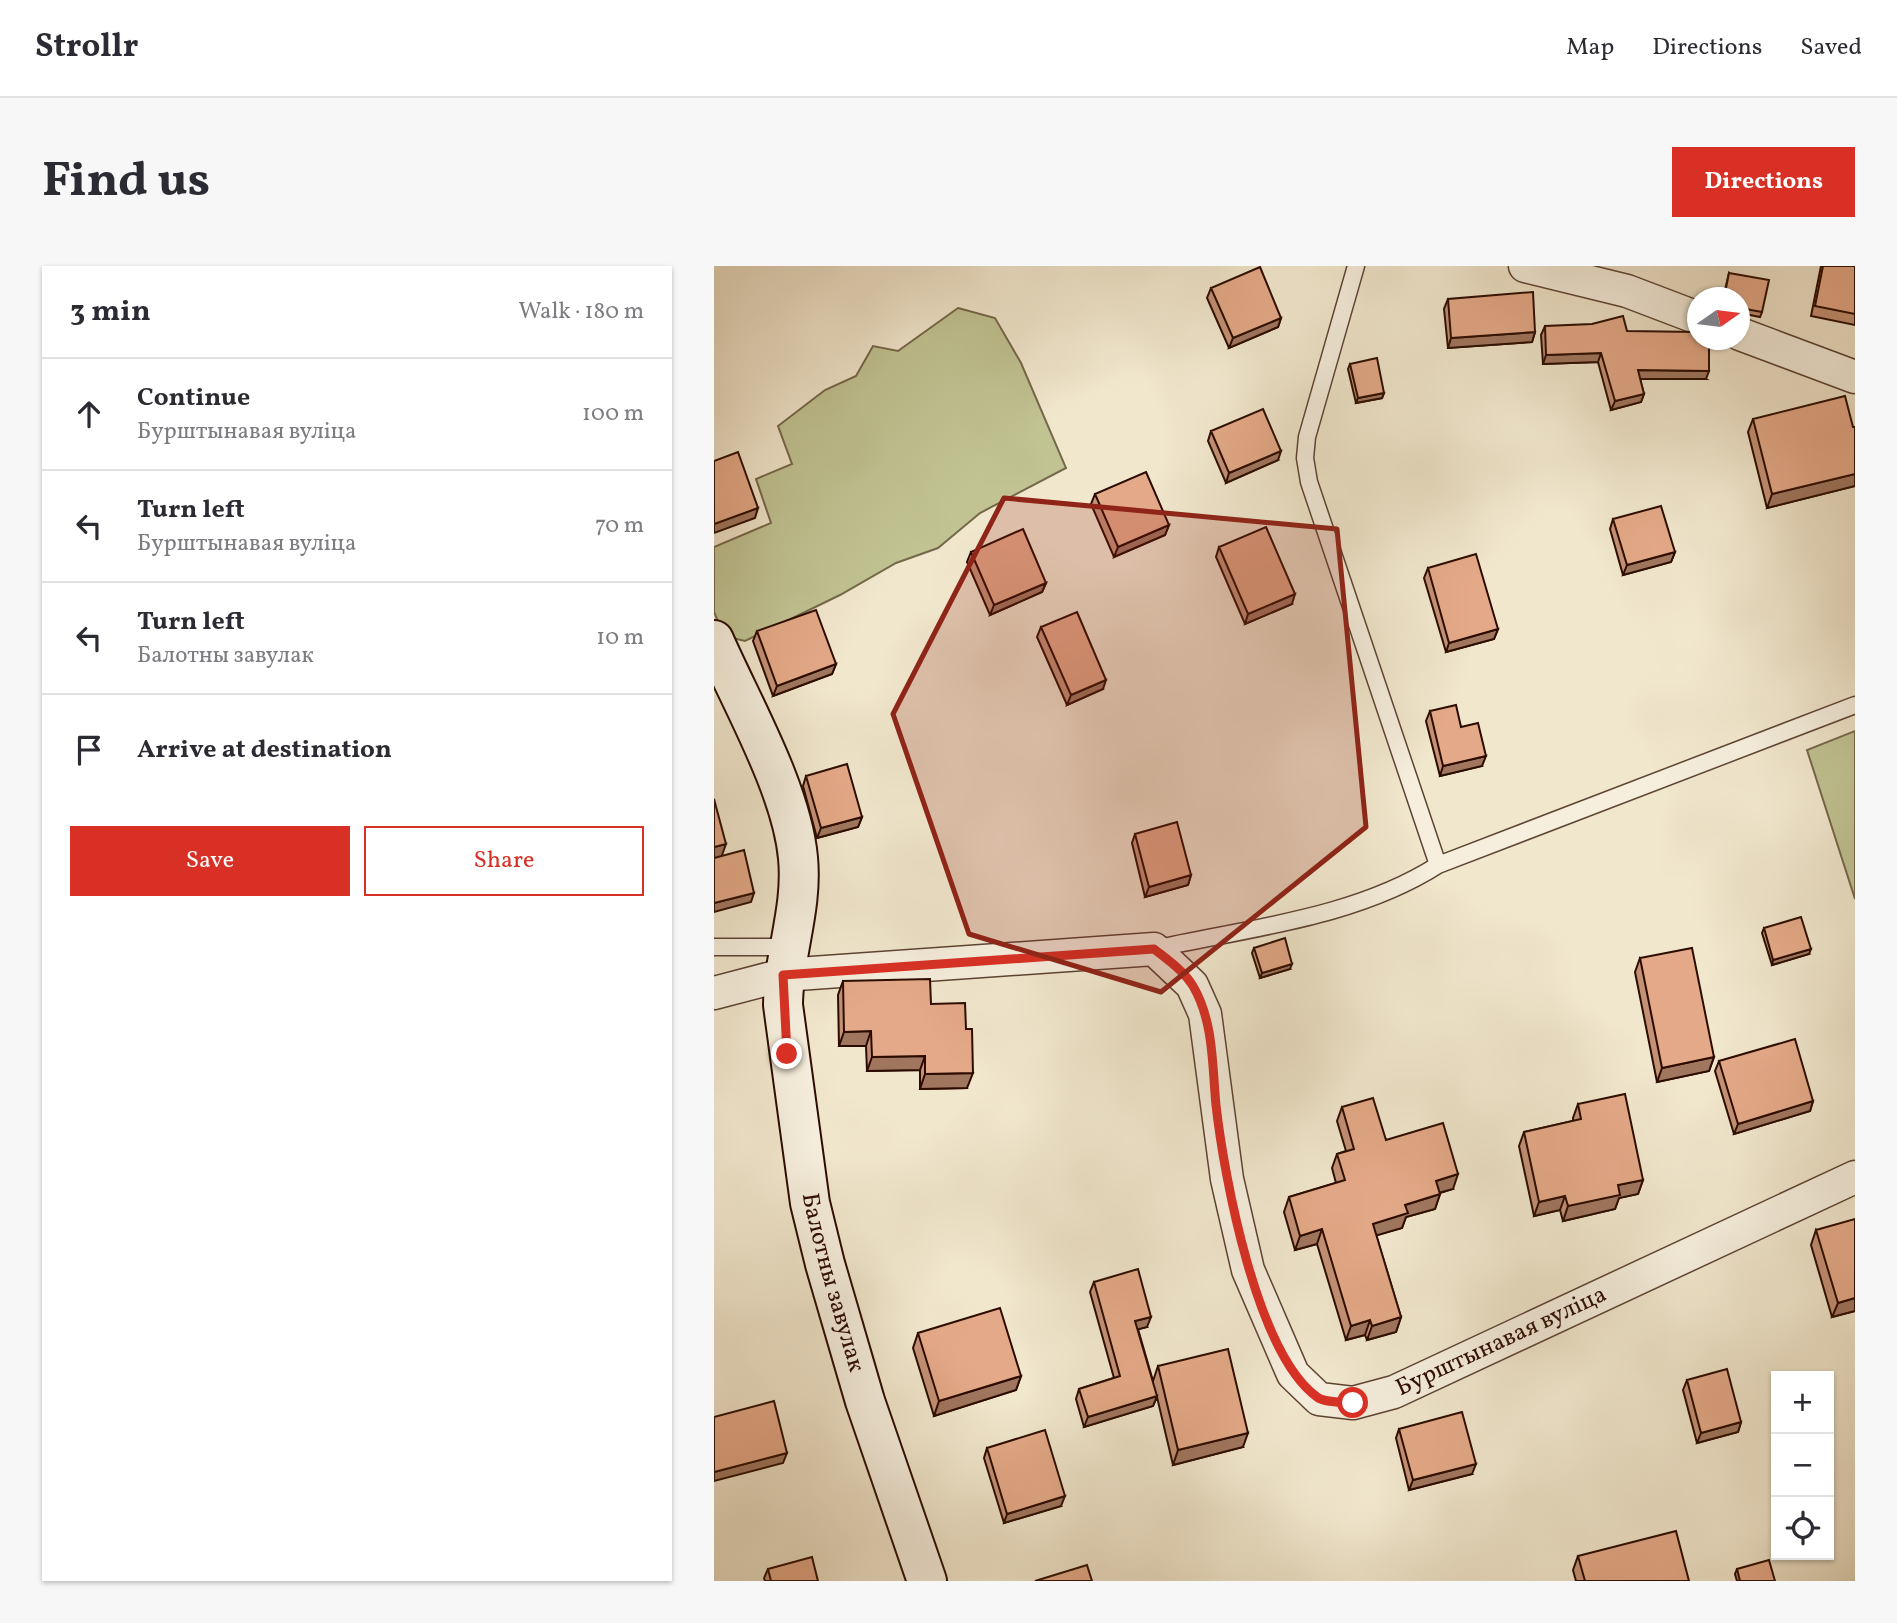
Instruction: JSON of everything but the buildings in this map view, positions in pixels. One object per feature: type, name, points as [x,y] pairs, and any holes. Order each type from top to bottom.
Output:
[{"type":"main road","name":"Балотны завулак","points":[[714,640],[779,787],[793,827],[799,891],[786,961],[787,1054],[810,1203],[843,1333],[927,1581]]},
{"type":"street","points":[[1525,266],[1627,291],[1687,314]]},
{"type":"street","points":[[1750,338],[1855,377]]},
{"type":"street","points":[[714,993],[786,961],[1154,949]]},
{"type":"street","name":"Бурштынавая вуліца","points":[[1154,949],[1192,985],[1205,1014],[1227,1179],[1248,1270],[1293,1374],[1319,1399],[1353,1403],[1394,1392],[1855,1177]]},
{"type":"lane","points":[[1356,266],[1307,437],[1305,458],[1309,481],[1438,865]]},
{"type":"lane","points":[[1154,949],[1328,911],[1415,880],[1438,865],[1855,705]]},
{"type":"lane","points":[[714,947],[786,961]]},
{"type":"highlighted area","points":[[1004,498],[1337,529],[1366,827],[1161,992],[969,934],[893,714]]},
{"type":"green space","points":[[958,308],[995,318],[1021,363],[1066,468],[980,513],[938,548],[896,563],[840,595],[745,641],[724,636],[714,612],[714,547],[771,523],[756,479],[792,464],[778,426],[825,390],[856,376],[873,346],[898,351]]},
{"type":"green space","points":[[1855,731],[1855,899],[1807,750]]},
{"type":"route","points":[[787,1054],[783,975],[1154,949],[1192,985],[1205,1014],[1212,1048],[1216,1106],[1227,1179],[1248,1270],[1270,1322],[1293,1374],[1319,1399],[1353,1403]]}]
